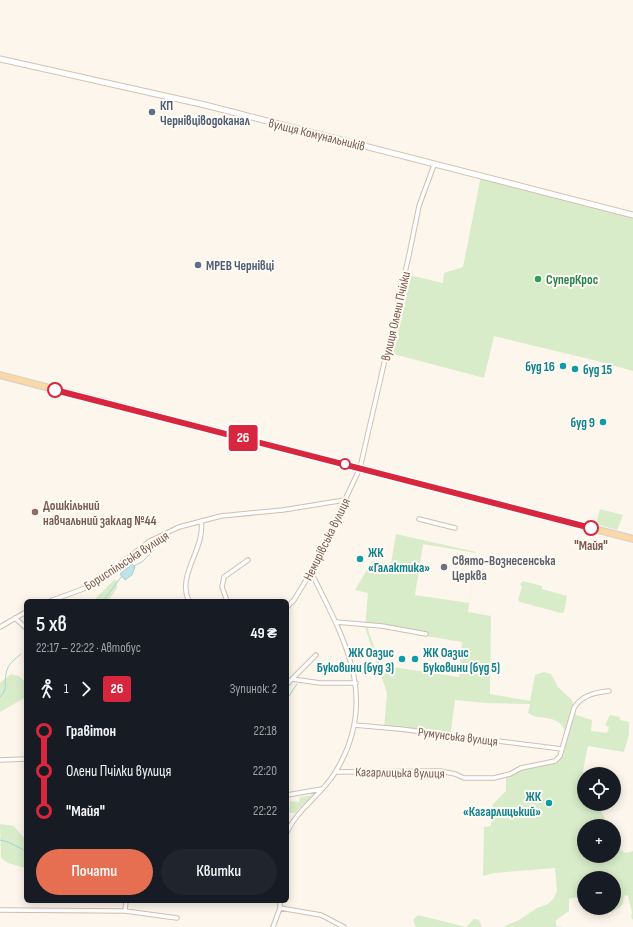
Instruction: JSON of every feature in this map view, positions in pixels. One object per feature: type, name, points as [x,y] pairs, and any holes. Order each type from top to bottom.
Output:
[{"type":"main road","points":[[0,375],[633,539]]},
{"type":"street","name":"вулиця Комунальників","points":[[0,59],[206,105],[434,165],[633,215]]},
{"type":"street","name":"вулиця Олени Пчілки","points":[[360,468],[409,255],[415,220],[434,165]]},
{"type":"street","name":"Немирівська вулиця","points":[[289,605],[294,600],[311,572],[360,468]]},
{"type":"street","name":"Бориспільська вулиця","points":[[56,599],[83,589],[98,581],[150,541],[179,527],[221,516],[283,510],[345,500]]},
{"type":"street","points":[[419,519],[455,528]]},
{"type":"street","points":[[188,599],[186,583],[199,541],[202,527],[201,521]]},
{"type":"street","points":[[226,599],[222,588],[224,577],[248,560]]},
{"type":"street","points":[[289,829],[298,814],[323,789],[336,772],[347,750],[354,725],[358,698],[356,683],[344,640],[311,572]]},
{"type":"street","points":[[0,627],[24,613]]},
{"type":"street","points":[[15,618],[24,626]]},
{"type":"street","points":[[336,622],[382,626],[426,634]]},
{"type":"street","points":[[289,682],[316,655]]},
{"type":"street","points":[[292,679],[320,683],[356,683]]},
{"type":"street","name":"Кагарлицька вулиця","points":[[336,772],[440,771],[455,774],[464,778],[494,778],[510,774],[521,768],[555,761],[560,756],[577,702],[598,692],[609,690]]},
{"type":"street","name":"Румунська вулиця","points":[[354,725],[400,729],[562,749]]},
{"type":"street","points":[[0,760],[24,759]]},
{"type":"street","points":[[289,795],[323,789]]},
{"type":"street","points":[[125,911],[126,903]]},
{"type":"street","points":[[273,927],[280,908],[280,903]]},
{"type":"street","points":[[280,908],[321,915],[344,927]]},
{"type":"street","points":[[0,910],[125,911],[177,918]]},
{"type":"green space","name":"СуперКрос","points":[[481,176],[633,214],[633,371],[494,336],[484,378],[386,352],[404,274],[443,283],[444,273],[463,267]]},
{"type":"green space","points":[[600,509],[623,515],[617,530],[596,524]]},
{"type":"green space","points":[[396,534],[476,552],[423,544],[415,595],[469,603],[473,573],[468,612],[491,616],[490,694],[530,701],[535,675],[544,672],[551,674],[558,687],[572,700],[576,715],[592,720],[591,731],[607,733],[609,727],[605,725],[610,715],[620,717],[620,720],[629,722],[629,734],[624,752],[588,746],[584,767],[577,767],[577,811],[601,811],[605,819],[577,819],[577,863],[621,863],[621,850],[625,853],[633,851],[633,920],[631,917],[632,913],[628,896],[625,895],[621,907],[621,871],[577,871],[577,897],[569,899],[569,911],[556,920],[556,926],[563,927],[503,927],[519,920],[537,908],[548,904],[554,898],[557,891],[555,868],[494,873],[483,876],[484,827],[491,826],[493,804],[506,791],[506,773],[523,765],[552,761],[559,756],[563,756],[568,735],[561,724],[554,720],[528,713],[530,704],[486,703],[455,700],[450,738],[384,730],[387,693],[365,627],[368,593],[355,590],[372,561],[391,564]],"holes":[[[367,626],[462,642],[459,677],[380,665]]]},
{"type":"green space","points":[[114,580],[117,580],[117,588],[109,599],[95,599]]},
{"type":"green space","points":[[523,581],[542,586],[542,589],[567,596],[564,612],[561,613],[520,602],[518,600],[522,587],[520,584]]},
{"type":"green space","points":[[11,674],[19,676],[24,681],[24,698],[0,712],[0,683]]},
{"type":"green space","points":[[313,795],[295,813],[289,813],[290,801],[299,802],[300,797]]},
{"type":"green space","points":[[0,824],[14,826],[24,838],[24,867],[8,863],[1,858]]},
{"type":"green space","points":[[418,915],[466,927],[416,927],[413,920]]},
{"type":"green space","points":[[474,919],[479,920],[482,927],[466,927]]},
{"type":"water","points":[[132,564],[135,567],[132,575],[125,580],[120,574]]},
{"type":"waterway","points":[[134,566],[142,562],[156,548]]},
{"type":"waterway","points":[[105,599],[122,576]]},
{"type":"waterway","points":[[0,697],[5,689],[5,677],[8,668],[21,654]]},
{"type":"waterway","points":[[289,696],[297,684]]},
{"type":"waterway","points":[[0,840],[8,842],[24,850]]},
{"type":"bus line","name":"26","points":[[55,390],[591,528]]},
{"type":"place","name":"КП Чернівціводоканал","points":[[152,112]]},
{"type":"place","name":"МРЕВ Чернівці","points":[[198,265]]},
{"type":"place","name":"СуперКрос","points":[[538,279]]},
{"type":"place","name":"буд 16","points":[[563,366]]},
{"type":"place","name":"буд 15","points":[[575,369]]},
{"type":"place","name":"буд 9","points":[[603,422]]},
{"type":"place","name":"Дошкільний навчальний заклад №44","points":[[35,512]]},
{"type":"place","name":"\"Майя\"","points":[[591,528]]},
{"type":"place","name":"ЖК «Галактика»","points":[[360,559]]},
{"type":"place","name":"Свято-Вознесенська Церква","points":[[444,567]]},
{"type":"place","name":"ЖК Оазис Буковини (буд 3)","points":[[402,659]]},
{"type":"place","name":"ЖК Оазис Буковини (буд 5)","points":[[415,659]]},
{"type":"place","name":"ЖК «Кагарлицький»","points":[[549,803]]}]
